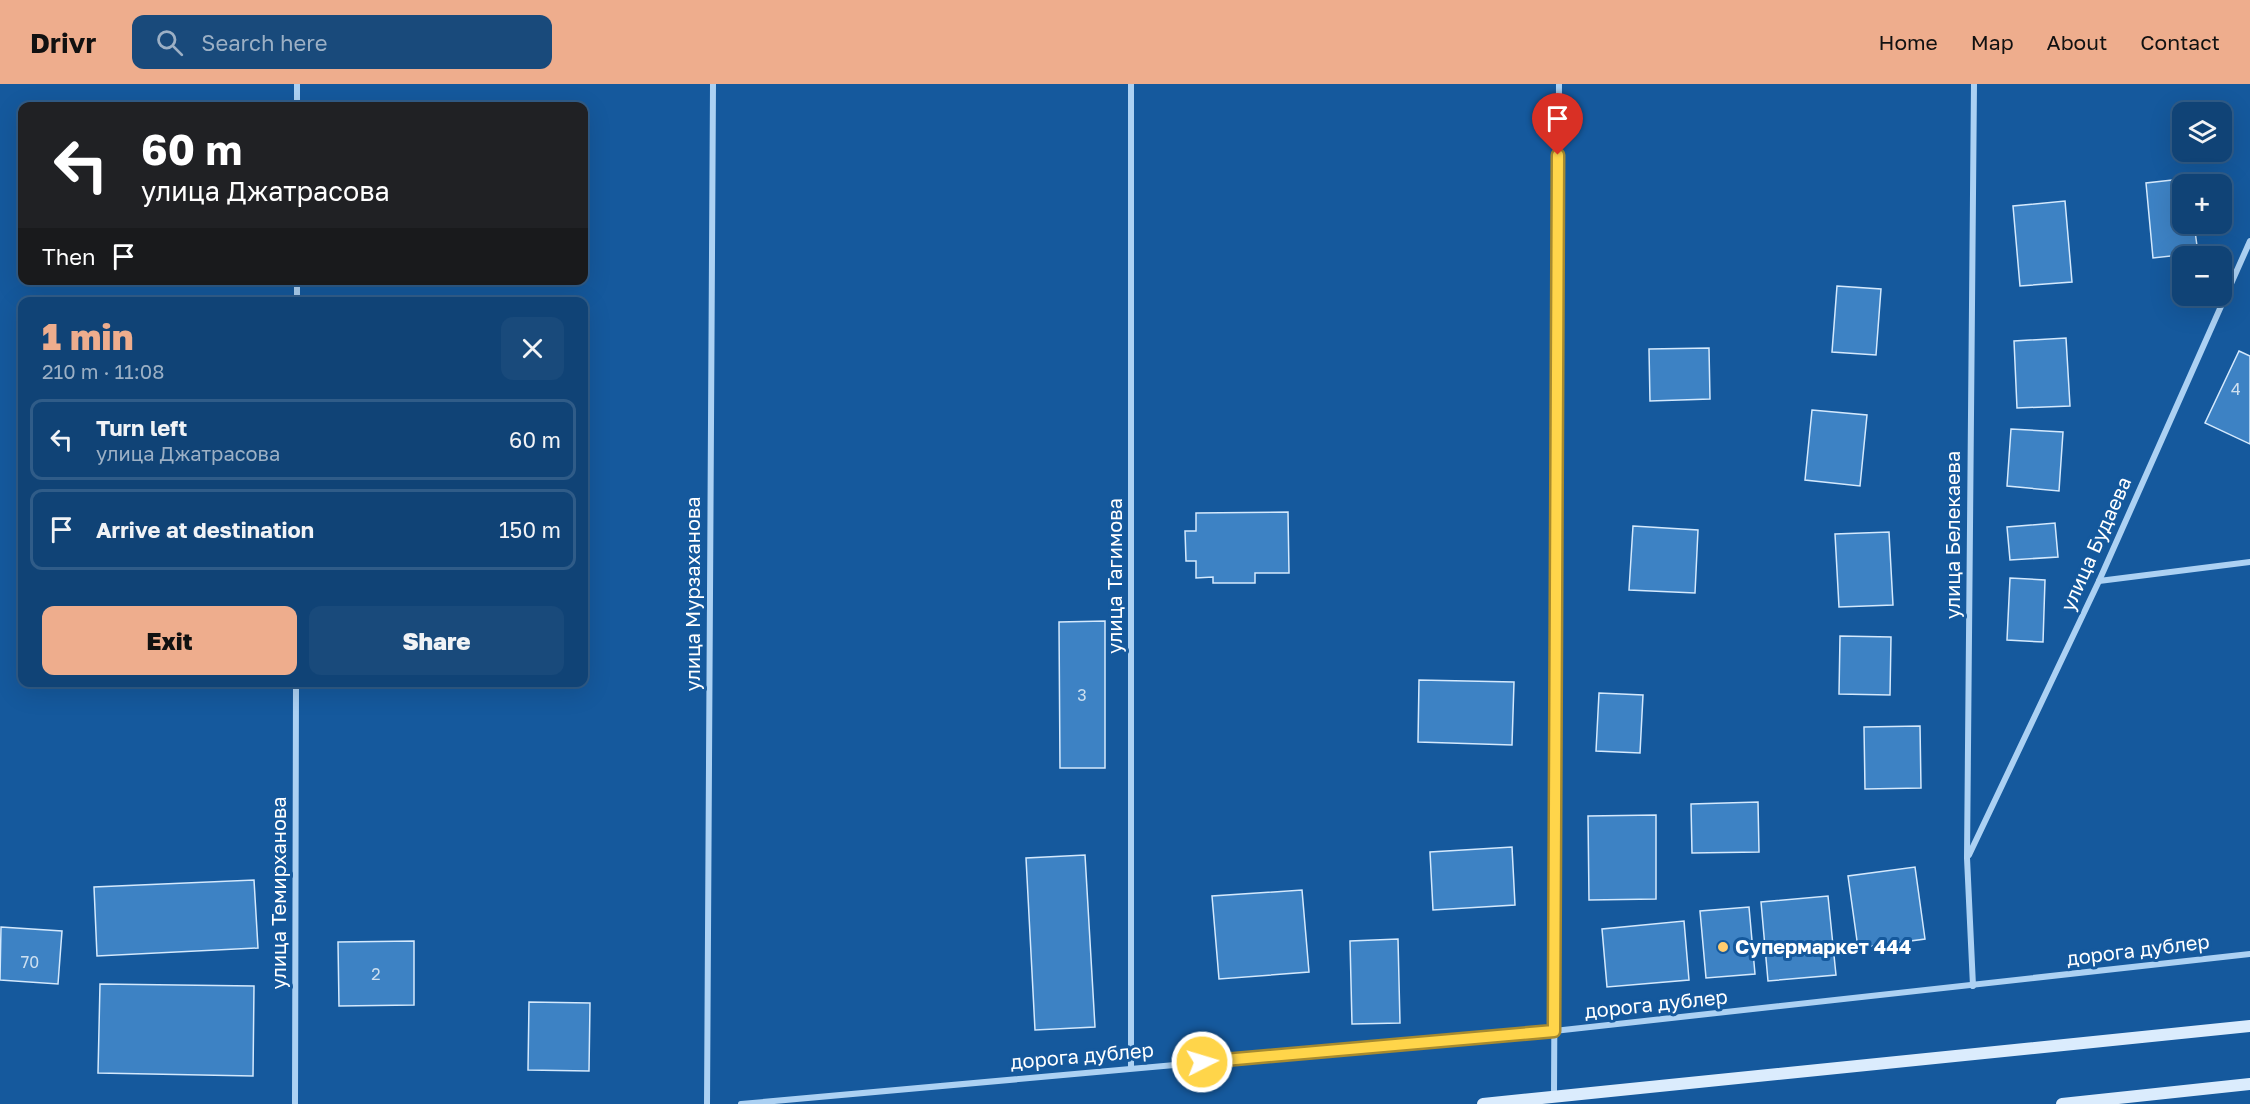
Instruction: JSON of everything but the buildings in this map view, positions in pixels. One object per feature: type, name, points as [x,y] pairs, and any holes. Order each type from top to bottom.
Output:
[{"type":"main road","points":[[1483,1104],[1554,1100],[2250,1026]]},
{"type":"main road","points":[[2062,1104],[2250,1084]]},
{"type":"street","points":[[297,84],[297,102]]},
{"type":"street","name":"улица Мурзаханова","points":[[706,1104],[713,84]]},
{"type":"street","name":"улица Тагимова","points":[[1131,84],[1131,1068]]},
{"type":"street","points":[[1554,1100],[1559,84]]},
{"type":"street","name":"улица Белекаева","points":[[1973,986],[1967,858],[1974,84]]},
{"type":"street","name":"улица Будаева","points":[[1967,858],[2099,581],[2250,241]]},
{"type":"street","points":[[2099,581],[2250,562]]},
{"type":"street","name":"улица Темирханова","points":[[295,1104],[296,687]]},
{"type":"street","name":"дорога дублер","points":[[741,1104],[1554,1031],[2250,954]]},
{"type":"place","name":"Супермаркет 444","points":[[1723,947]]},
{"type":"route","points":[[1202,1062],[1554,1031],[1558,155]]}]
